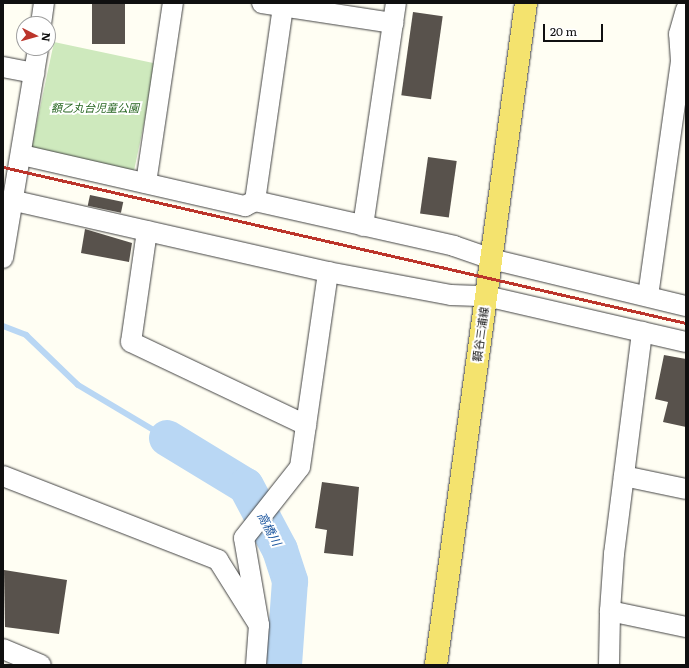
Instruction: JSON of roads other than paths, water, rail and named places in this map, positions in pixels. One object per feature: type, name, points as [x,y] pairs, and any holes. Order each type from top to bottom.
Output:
[{"type":"main road","name":"額谷三浦線","points":[[436,665],[526,3]]},
{"type":"street","points":[[42,16],[44,3]]},
{"type":"street","points":[[146,183],[173,3]]},
{"type":"street","points":[[262,3],[393,23]]},
{"type":"street","points":[[363,226],[396,3]]},
{"type":"street","points":[[255,201],[283,6]]},
{"type":"street","points":[[648,296],[679,135],[684,47],[679,34],[686,10]]},
{"type":"street","points":[[3,258],[15,201],[37,56]]},
{"type":"street","points":[[3,67],[34,73]]},
{"type":"street","points":[[22,155],[245,206],[255,201],[454,246],[491,259],[686,306]]},
{"type":"street","points":[[15,201],[328,272],[451,296],[486,296],[686,342]]},
{"type":"street","points":[[147,231],[130,342],[306,425]]},
{"type":"street","points":[[256,665],[259,625],[244,538],[300,467],[328,272]]},
{"type":"street","points":[[609,665],[610,610],[624,476],[642,332]]},
{"type":"street","points":[[3,476],[218,560],[259,625]]},
{"type":"street","points":[[624,476],[686,489]]},
{"type":"street","points":[[610,610],[686,627]]},
{"type":"street","points":[[3,649],[41,665]]},
{"type":"waterway","points":[[3,326],[26,335],[78,385],[167,438]]},
{"type":"waterway","name":"高橋川","points":[[167,438],[246,486],[280,550],[290,581],[284,665]]},
{"type":"railway","points":[[3,167],[686,323]]},
{"type":"park label","name":"額乙丸台児童公園","points":[[95,107]]}]
